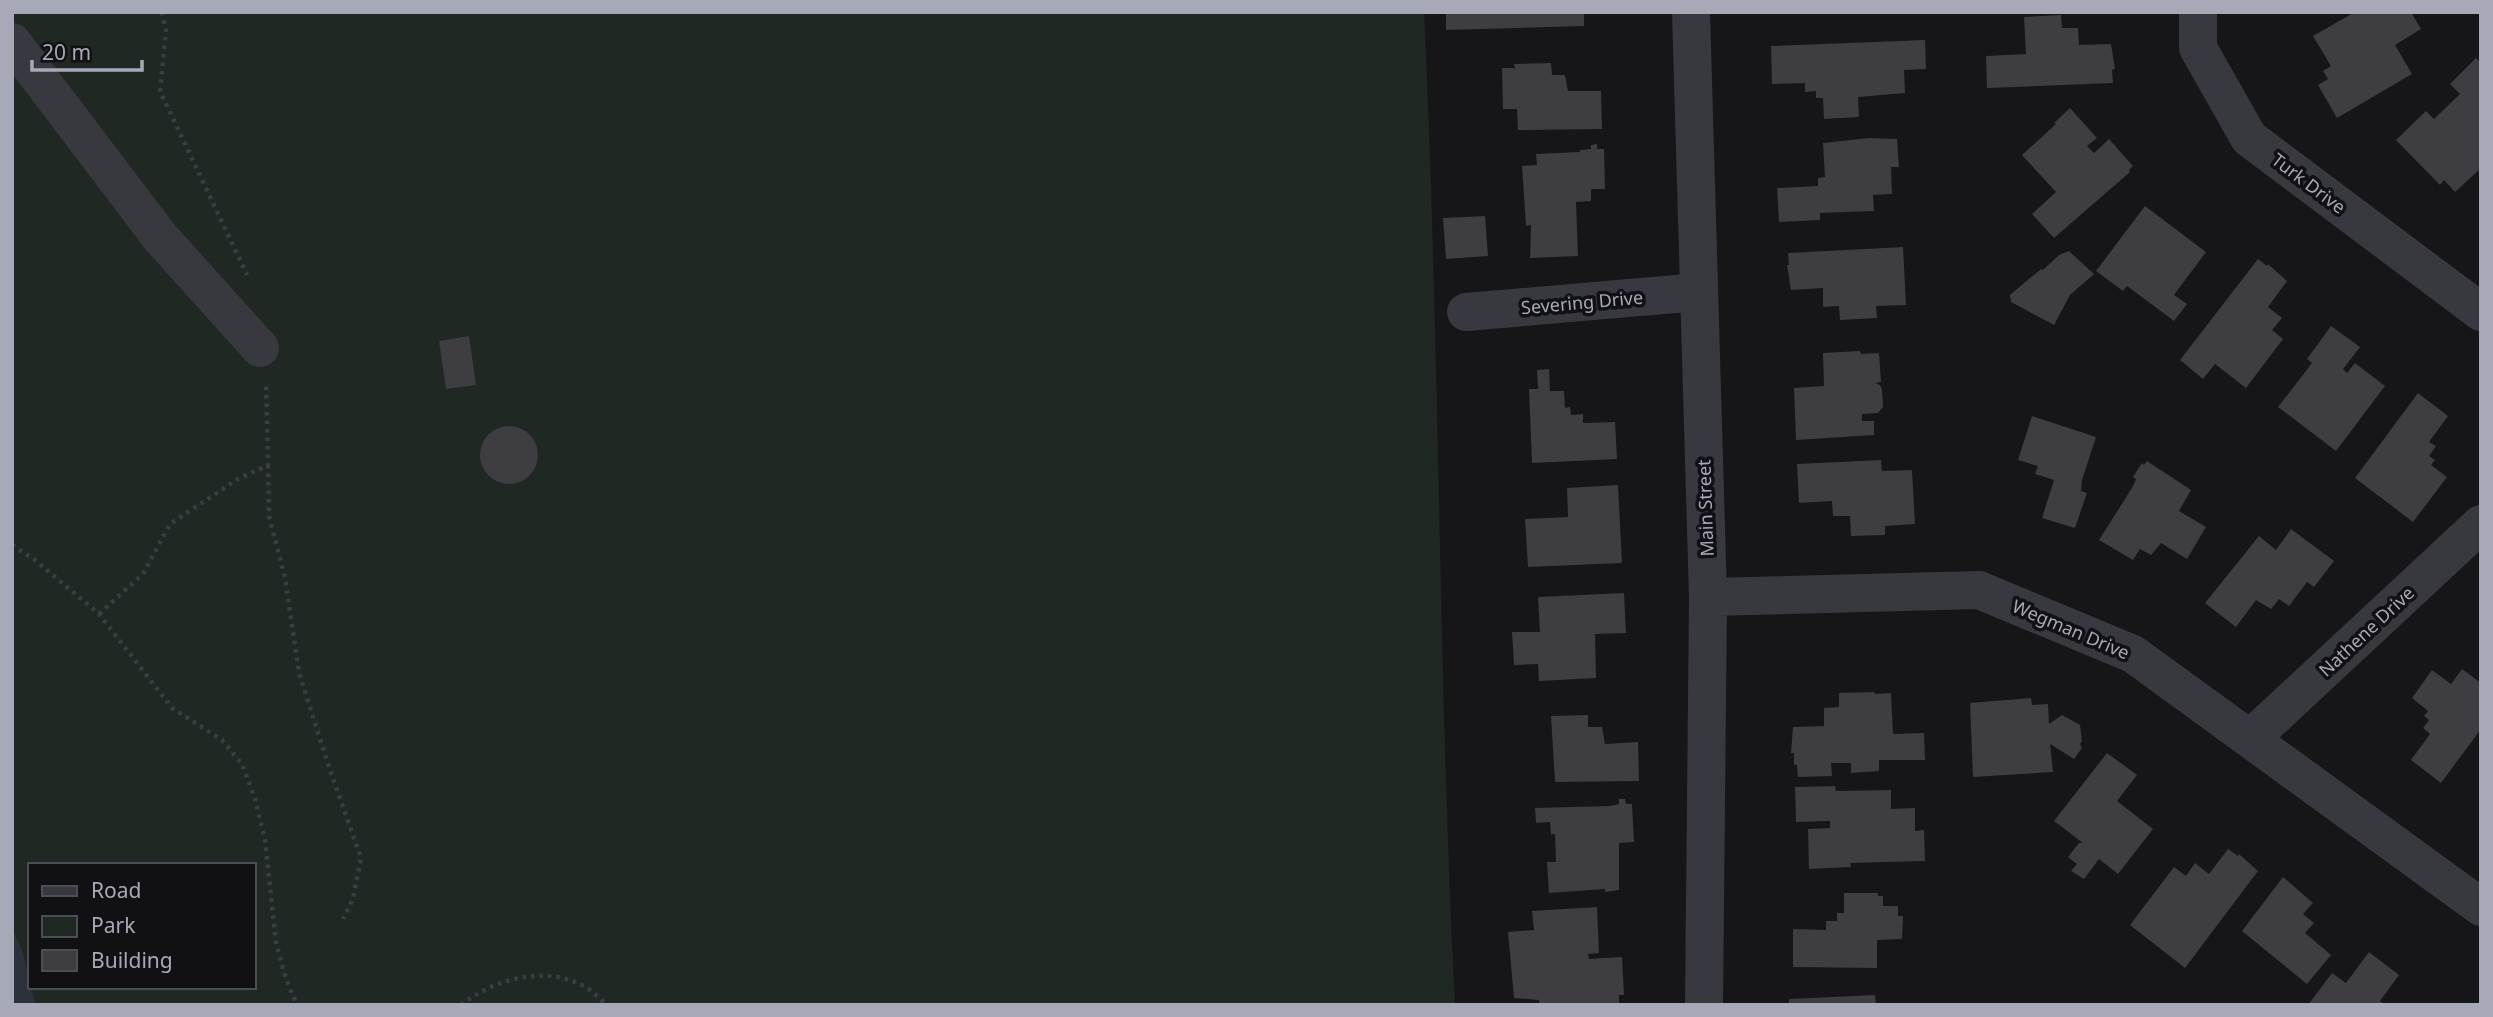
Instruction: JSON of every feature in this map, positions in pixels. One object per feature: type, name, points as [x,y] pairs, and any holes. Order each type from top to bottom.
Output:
[{"type":"street","name":"Main Street","points":[[1691,12],[1708,597],[1704,1005]]},
{"type":"street","name":"Turk Drive","points":[[2198,12],[2198,48],[2249,138],[2481,312]]},
{"type":"street","points":[[12,42],[160,237],[260,348]]},
{"type":"street","name":"Severing Drive","points":[[1466,312],[1699,292]]},
{"type":"street","name":"Nathene Drive","points":[[2251,738],[2481,524]]},
{"type":"street","name":"Wegman Drive","points":[[1708,597],[1979,590],[2133,653],[2481,907]]},
{"type":"path","points":[[268,465],[269,516],[285,579],[299,673],[361,858],[353,899],[342,919]]},
{"type":"path","points":[[12,545],[35,560],[99,614],[172,708],[222,740],[242,764],[255,799],[265,840],[276,943],[297,1005]]},
{"type":"path","points":[[461,1005],[474,995],[501,982],[530,976],[558,976],[585,986],[606,1005]]},
{"type":"green space","points":[[12,12],[1424,12],[1445,757],[1455,1005],[12,1005]]},
{"type":"shaded area","points":[[12,929],[24,957],[28,989],[32,989],[36,1005],[12,1005]]},
{"type":"building","points":[[1446,12],[1584,12],[1584,26],[1446,30]]},
{"type":"building","points":[[2355,12],[2411,12],[2421,29],[2395,45],[2412,74],[2337,118],[2318,85],[2328,79],[2323,71],[2331,66],[2313,36]]},
{"type":"building","points":[[2061,15],[2062,28],[2078,28],[2079,45],[2111,44],[2115,69],[2112,70],[2113,83],[1987,88],[1986,56],[2026,54],[2024,17]]},
{"type":"building","points":[[1925,40],[1926,69],[1904,70],[1905,93],[1858,97],[1859,117],[1824,119],[1823,98],[1816,98],[1816,91],[1805,92],[1805,83],[1772,84],[1771,46]]},
{"type":"building","points":[[2476,58],[2481,63],[2481,168],[2455,192],[2444,180],[2440,185],[2396,140],[2426,111],[2434,119],[2460,94],[2450,84]]},
{"type":"building","points":[[1551,63],[1552,75],[1565,75],[1568,91],[1601,91],[1602,129],[1518,130],[1517,109],[1503,109],[1502,68],[1515,68],[1514,64]]},
{"type":"building","points":[[2070,108],[2097,138],[2087,146],[2094,153],[2109,139],[2133,166],[2130,172],[2054,238],[2032,214],[2056,192],[2022,155]]},
{"type":"building","points":[[1869,138],[1897,139],[1899,167],[1891,167],[1892,194],[1873,195],[1874,211],[1820,213],[1820,220],[1779,222],[1777,188],[1818,186],[1818,178],[1825,177],[1823,143]]},
{"type":"building","points":[[1597,144],[1597,149],[1604,149],[1605,189],[1591,189],[1591,201],[1576,202],[1578,256],[1530,258],[1531,225],[1526,226],[1522,166],[1537,165],[1536,154],[1580,152]]},
{"type":"building","points":[[2145,206],[2206,252],[2174,295],[2187,304],[2174,321],[2127,286],[2123,291],[2096,271]]},
{"type":"building","points":[[1485,216],[1488,256],[1446,259],[1443,218]]},
{"type":"building","points":[[1903,247],[1906,305],[1876,306],[1877,318],[1840,320],[1839,306],[1823,307],[1823,288],[1791,290],[1788,253]]},
{"type":"building","points":[[2069,251],[2094,274],[2070,295],[2054,325],[2011,302],[2010,295],[2059,255]]},
{"type":"building","points":[[2258,259],[2287,281],[2268,307],[2282,318],[2272,330],[2283,339],[2246,388],[2215,364],[2203,379],[2180,360]]},
{"type":"building","points":[[2331,326],[2360,347],[2343,369],[2347,373],[2355,363],[2385,386],[2336,451],[2278,407],[2312,363],[2307,359]]},
{"type":"building","points":[[469,336],[476,385],[446,389],[439,341]]},
{"type":"building","points":[[1860,351],[1861,354],[1879,353],[1881,382],[1875,383],[1882,389],[1883,407],[1878,413],[1862,414],[1862,421],[1874,421],[1874,435],[1796,440],[1794,388],[1824,386],[1823,353]]},
{"type":"building","points":[[1549,369],[1550,391],[1564,391],[1565,408],[1570,407],[1571,415],[1583,414],[1583,423],[1615,422],[1617,459],[1532,463],[1529,389],[1538,389],[1537,370]]},
{"type":"building","points":[[2418,393],[2448,416],[2429,442],[2436,446],[2429,456],[2435,460],[2431,465],[2447,477],[2413,522],[2355,478]]},
{"type":"building","points":[[2032,416],[2096,437],[2082,480],[2081,491],[2087,493],[2075,528],[2042,518],[2054,480],[2035,474],[2038,466],[2018,460]]},
{"type":"building","points":[[503,426],[515,426],[530,434],[538,449],[538,461],[530,476],[515,484],[503,484],[488,476],[480,461],[480,449],[488,434]]},
{"type":"building","points":[[1881,460],[1882,471],[1912,470],[1915,524],[1885,526],[1885,535],[1851,536],[1850,516],[1833,516],[1832,501],[1799,503],[1797,464]]},
{"type":"building","points":[[2147,461],[2191,490],[2179,511],[2206,527],[2187,559],[2161,543],[2151,555],[2140,549],[2133,560],[2099,540],[2132,488],[2136,479],[2133,477],[2142,463],[2144,465]]},
{"type":"building","points":[[1618,485],[1622,563],[1528,567],[1525,519],[1568,517],[1567,488]]},
{"type":"building","points":[[2291,529],[2334,561],[2314,587],[2307,582],[2289,606],[2279,599],[2271,609],[2256,600],[2236,627],[2205,603],[2259,536],[2276,550]]},
{"type":"building","points":[[1624,593],[1626,633],[1595,634],[1596,678],[1539,681],[1538,664],[1514,665],[1512,632],[1540,632],[1538,597]]},
{"type":"building","points":[[2462,669],[2481,683],[2481,729],[2441,783],[2411,760],[2430,734],[2423,728],[2429,720],[2424,716],[2428,711],[2412,698],[2432,670],[2451,684]]},
{"type":"building","points":[[1839,693],[1891,693],[1893,734],[1924,733],[1925,760],[1879,760],[1879,771],[1851,773],[1851,763],[1831,763],[1832,776],[1798,777],[1794,753],[1791,753],[1793,727],[1824,726],[1824,708],[1839,707]]},
{"type":"building","points":[[2031,698],[2032,705],[2048,704],[2049,724],[2062,715],[2080,725],[2082,748],[2074,759],[2050,744],[2053,772],[1973,777],[1970,703]]},
{"type":"building","points":[[1588,715],[1588,727],[1602,727],[1605,744],[1638,742],[1639,781],[1555,782],[1551,716]]},
{"type":"building","points":[[2107,753],[2137,775],[2117,801],[2153,829],[2118,874],[2099,859],[2084,879],[2071,871],[2077,864],[2068,857],[2079,843],[2083,843],[2054,821]]},
{"type":"building","points":[[1835,786],[1836,791],[1891,790],[1891,809],[1915,808],[1915,831],[1924,830],[1925,861],[1850,863],[1851,867],[1809,869],[1808,829],[1830,828],[1830,821],[1796,822],[1795,787]]},
{"type":"building","points":[[1619,799],[1625,799],[1626,804],[1632,804],[1634,842],[1619,843],[1619,890],[1549,893],[1547,862],[1556,862],[1555,834],[1551,835],[1550,822],[1536,823],[1535,808],[1610,806],[1619,804]]},
{"type":"building","points":[[2228,849],[2238,856],[2239,854],[2258,871],[2185,968],[2130,925],[2174,867],[2186,876],[2195,863],[2209,874]]},
{"type":"building","points":[[2283,877],[2313,903],[2303,914],[2314,923],[2305,933],[2331,955],[2307,984],[2242,931]]},
{"type":"building","points":[[1844,893],[1878,893],[1878,896],[1883,896],[1883,906],[1898,906],[1898,916],[1903,916],[1902,939],[1877,940],[1877,968],[1793,967],[1793,929],[1826,930],[1826,921],[1837,921],[1837,913],[1844,913]]},
{"type":"building","points":[[1597,907],[1599,953],[1588,954],[1589,959],[1622,957],[1624,995],[1619,995],[1619,1005],[1539,1005],[1539,1000],[1514,998],[1508,932],[1534,930],[1532,911]]},
{"type":"building","points":[[2369,952],[2399,975],[2380,1001],[2385,1005],[2308,1005],[2332,973],[2346,983]]},
{"type":"building","points":[[1875,995],[1876,1005],[1789,1005],[1789,999]]}]
